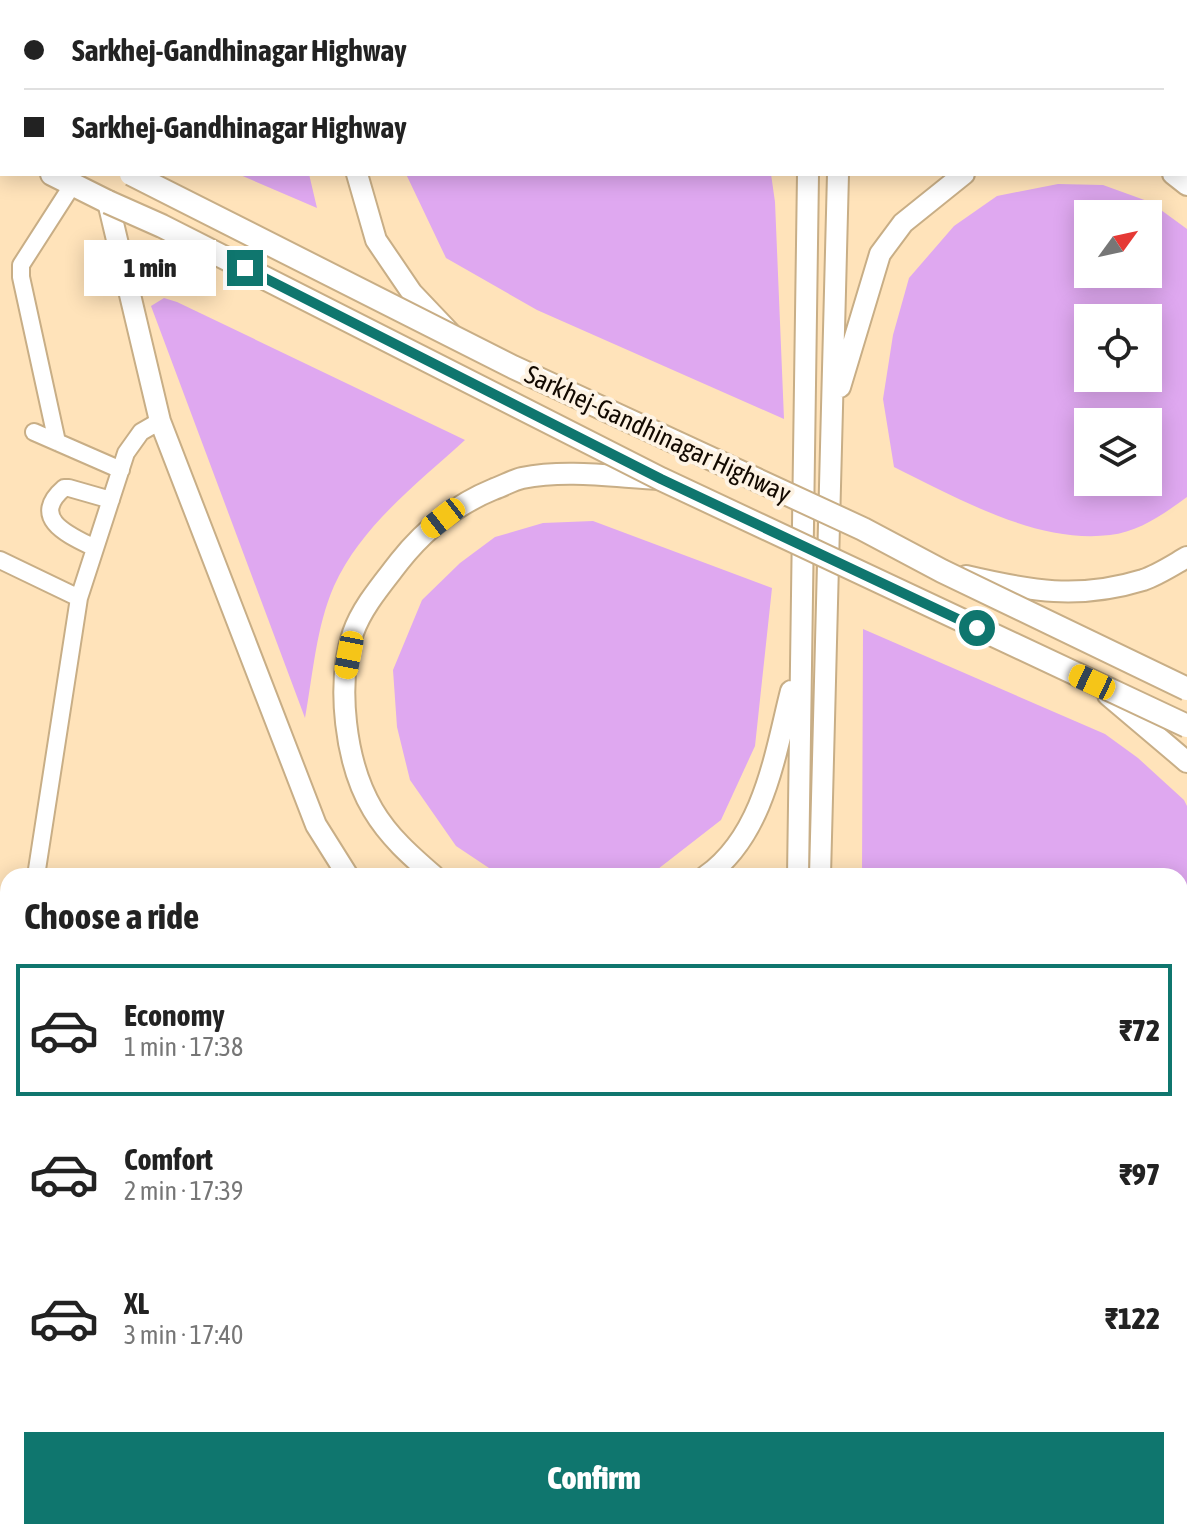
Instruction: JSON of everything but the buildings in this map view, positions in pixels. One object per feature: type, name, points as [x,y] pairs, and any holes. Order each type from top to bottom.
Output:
[{"type":"highway","name":"Sarkhej-Gandhinagar Highway","points":[[56,176],[162,226],[661,479],[1187,726]]},
{"type":"highway","name":"Sarkhej-Gandhinagar Highway","points":[[135,176],[513,367],[863,529],[942,571],[1187,689]]},
{"type":"main road","points":[[358,176],[376,240],[412,293],[451,334]]},
{"type":"main road","points":[[821,868],[838,176]]},
{"type":"main road","points":[[832,414],[880,254],[903,223],[962,176]]},
{"type":"main road","points":[[798,868],[806,180]]},
{"type":"main road","points":[[108,202],[160,421],[316,825],[343,868]]},
{"type":"main road","points":[[425,868],[400,847],[372,809],[356,770],[346,719],[344,679],[353,632],[373,595],[421,535],[466,500],[521,478],[578,474],[661,479]]},
{"type":"main road","points":[[942,571],[1054,593],[1105,589],[1145,579],[1187,557]]},
{"type":"main road","points":[[714,868],[742,838],[767,788],[799,660]]},
{"type":"main road","points":[[1092,682],[1187,762]]},
{"type":"street","points":[[57,442],[21,265],[73,184]]},
{"type":"street","points":[[37,868],[79,598],[132,442],[141,432],[160,421]]},
{"type":"street","points":[[34,432],[121,470]]},
{"type":"street","points":[[95,548],[56,526],[50,512],[54,498],[64,488],[69,488],[111,500]]},
{"type":"street","points":[[0,560],[79,598]]},
{"type":"shaded area","points":[[243,176],[309,176],[317,208]]},
{"type":"shaded area","points":[[407,176],[771,176],[784,419],[537,310],[446,258]]},
{"type":"shaded area","points":[[1058,184],[1103,185],[1144,200],[1074,200],[1074,288],[1162,288],[1162,211],[1187,229],[1187,497],[1141,526],[1110,535],[1082,536],[1054,533],[998,516],[894,467],[883,399],[893,335],[909,278],[954,226],[997,196]]},
{"type":"shaded area","points":[[164,298],[465,440],[392,507],[345,564],[323,618],[305,718],[151,306]]},
{"type":"shaded area","points":[[593,521],[772,588],[755,746],[721,820],[659,868],[489,868],[456,846],[410,780],[397,727],[393,670],[422,600],[460,563],[495,537],[543,523]]},
{"type":"shaded area","points":[[863,629],[1105,734],[1138,758],[1187,806],[1187,868],[862,868]]},
{"type":"route","points":[[245,268],[661,479],[977,628]]}]
